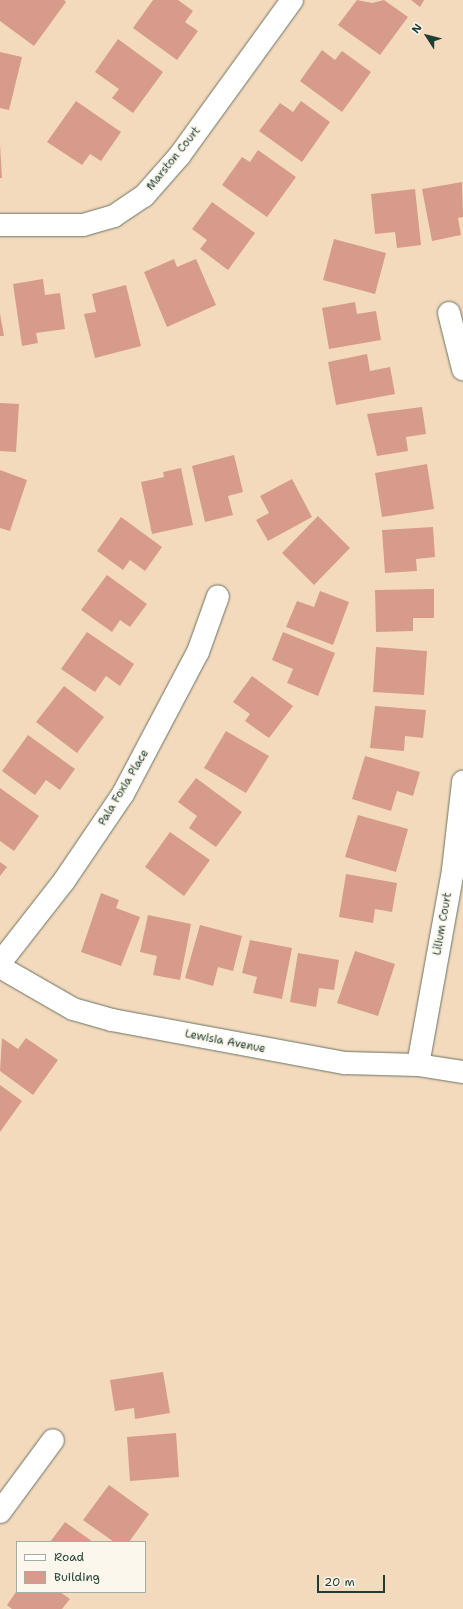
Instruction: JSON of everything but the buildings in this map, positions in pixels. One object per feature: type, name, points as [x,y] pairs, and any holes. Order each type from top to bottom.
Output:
[{"type":"street","name":"Marston Court","points":[[0,225],[83,225],[114,216],[144,196],[180,155],[292,0]]},
{"type":"street","points":[[449,313],[463,369]]},
{"type":"street","name":"Pala Foxia Place","points":[[0,963],[64,881],[123,794],[198,652],[218,596]]},
{"type":"street","name":"Lilium Court","points":[[418,1065],[453,870],[463,782]]},
{"type":"street","name":"Lewisia Avenue","points":[[0,968],[73,1009],[112,1020],[344,1063],[418,1065],[463,1072]]},
{"type":"street","points":[[0,1512],[53,1440]]}]
